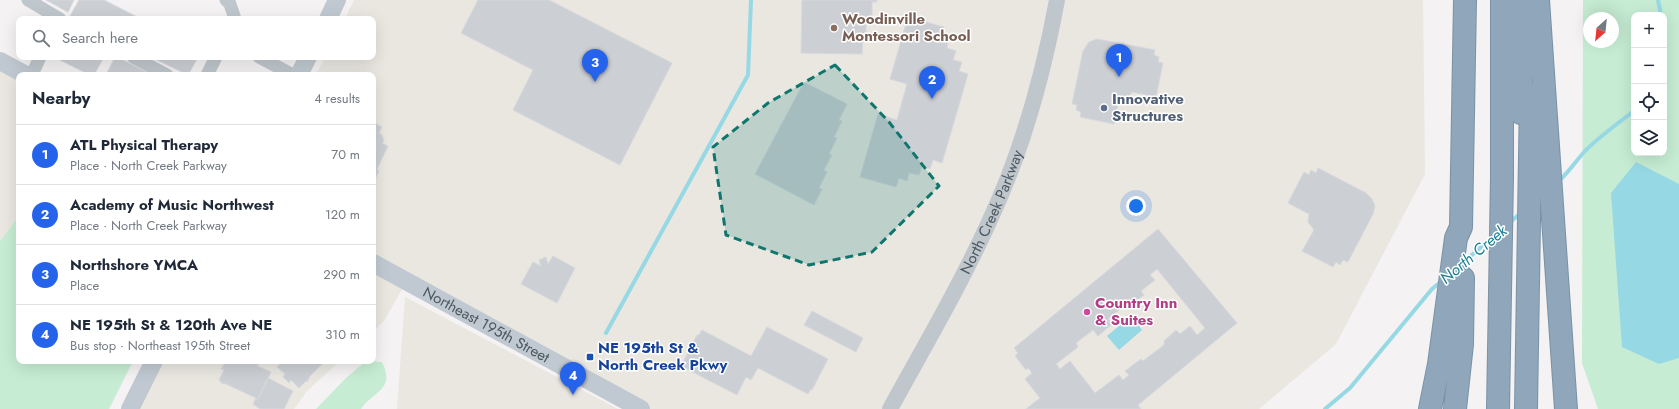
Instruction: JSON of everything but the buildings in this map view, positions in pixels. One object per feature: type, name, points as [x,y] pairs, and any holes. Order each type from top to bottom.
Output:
[{"type":"highway","points":[[1456,409],[1462,344],[1463,297],[1460,232],[1464,0]]},
{"type":"highway","points":[[1492,0],[1495,204]]},
{"type":"highway","points":[[1488,409],[1502,0]]},
{"type":"highway","points":[[1521,0],[1525,175]]},
{"type":"highway","points":[[1518,409],[1532,0]]},
{"type":"highway","points":[[1538,0],[1566,409]]},
{"type":"highway","points":[[1430,409],[1439,364],[1460,232]]},
{"type":"highway","points":[[1524,242],[1526,409]]},
{"type":"highway","points":[[1494,268],[1498,409]]},
{"type":"main road","points":[[329,16],[337,0]]},
{"type":"main road","points":[[300,72],[306,60]]},
{"type":"main road","points":[[0,61],[34,67]]},
{"type":"main road","name":"Northeast 195th Street","points":[[376,266],[641,409]]},
{"type":"main road","points":[[130,409],[152,364]]},
{"type":"street","points":[[28,0],[54,16]]},
{"type":"street","points":[[226,0],[230,4],[234,16]]},
{"type":"street","name":"North Creek Parkway","points":[[890,409],[990,222],[1005,185],[1035,96],[1049,45],[1057,0]]},
{"type":"street","points":[[138,60],[161,72]]},
{"type":"street","points":[[208,72],[214,60]]},
{"type":"street","points":[[265,60],[287,72]]},
{"type":"highlighted area","points":[[835,65],[889,122],[939,186],[872,252],[809,265],[726,235],[713,147],[768,103]]},
{"type":"shaded area","points":[[354,0],[1423,0],[1425,174],[1336,344],[1259,409],[641,409],[406,282],[384,321],[376,328],[376,72],[318,72],[324,60],[376,60],[376,16],[346,16]]},
{"type":"shaded area","points":[[0,61],[16,73],[16,220],[0,241]]},
{"type":"shaded area","points":[[405,297],[618,409],[397,409]]},
{"type":"shaded area","points":[[154,364],[337,364],[307,391],[294,409],[131,409]]},
{"type":"green space","points":[[1583,0],[1679,0],[1679,409],[1598,409],[1582,363]]},
{"type":"green space","points":[[16,220],[16,364],[132,364],[109,409],[0,409],[0,241]]},
{"type":"green space","points":[[376,362],[382,362],[386,371],[385,384],[361,409],[316,409],[346,378],[362,364],[376,364]]},
{"type":"water","points":[[1636,162],[1679,184],[1679,358],[1659,364],[1622,347],[1611,193]]},
{"type":"water","points":[[1131,316],[1142,330],[1119,350],[1107,336]]},
{"type":"waterway","points":[[606,333],[748,75],[751,0]]},
{"type":"waterway","name":"North Creek","points":[[1658,0],[1660,12]]},
{"type":"waterway","name":"North Creek","points":[[1558,182],[1585,151],[1631,113]]},
{"type":"waterway","name":"North Creek","points":[[1509,223],[1522,212]]},
{"type":"waterway","name":"North Creek","points":[[1460,265],[1493,237]]},
{"type":"waterway","name":"North Creek","points":[[1325,409],[1350,388],[1432,289],[1443,280]]},
{"type":"place","name":"Woodinville Montessori School","points":[[834,28]]},
{"type":"place","name":"ATL Physical Therapy","points":[[1119,77]]},
{"type":"place","name":"Northshore YMCA","points":[[595,82]]},
{"type":"place","name":"Academy of Music Northwest","points":[[932,99]]},
{"type":"place","name":"Innovative Structures","points":[[1104,108]]},
{"type":"place","name":"Country Inn & Suites","points":[[1087,312]]},
{"type":"place","name":"NE 195th St & North Creek Pkwy","points":[[590,357]]},
{"type":"place","name":"NE 195th St & 120th Ave NE","points":[[573,395]]}]
